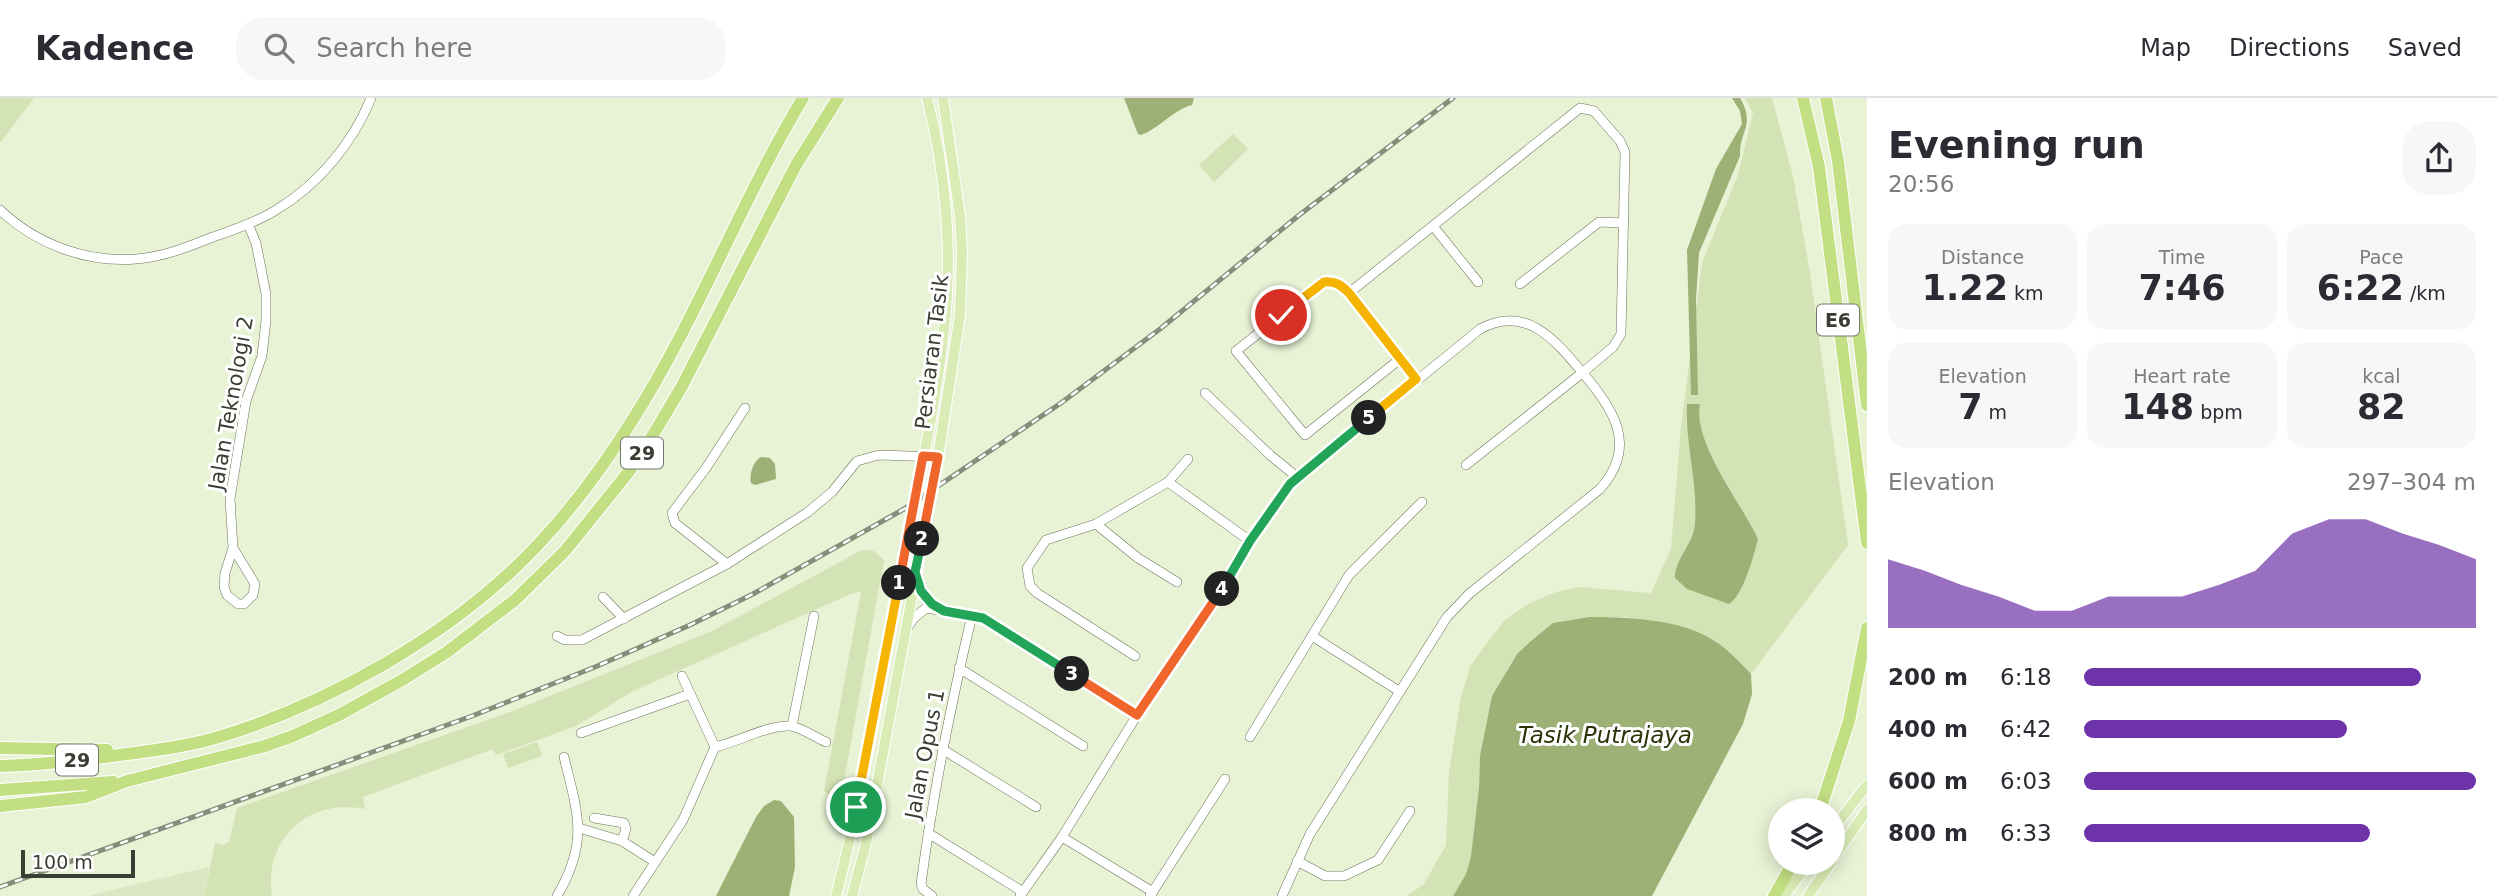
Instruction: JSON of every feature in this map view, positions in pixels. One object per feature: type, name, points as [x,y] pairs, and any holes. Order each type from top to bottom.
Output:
[{"type":"highway","name":"29","points":[[0,766],[47,764],[153,751],[221,736],[288,711],[329,692],[419,642],[523,560],[551,531],[590,482],[640,408],[694,311],[759,175],[803,98]]},
{"type":"highway","name":"29","points":[[0,790],[127,781],[265,746],[372,698],[447,652],[492,618],[547,570],[608,499],[648,444],[681,388],[796,165],[838,98]]},
{"type":"highway","name":"E6","points":[[1802,98],[1819,167],[1867,543]]},
{"type":"highway","name":"E6","points":[[1826,98],[1838,161],[1867,405]]},
{"type":"highway","points":[[1824,798],[1849,721],[1867,628]]},
{"type":"highway","points":[[0,748],[153,751]]},
{"type":"highway","points":[[0,806],[86,797],[127,781]]},
{"type":"highway","points":[[1774,896],[1786,875]]},
{"type":"main road","name":"Persiaran Tasik","points":[[836,896],[883,670],[945,328],[945,202],[936,133],[927,98]]},
{"type":"main road","name":"Persiaran Tasik","points":[[852,896],[866,844],[938,457],[960,315],[960,216],[943,98]]},
{"type":"main road","points":[[1845,813],[1867,785]]},
{"type":"main road","points":[[1845,842],[1867,810]]},
{"type":"main road","points":[[1784,896],[1800,875]]},
{"type":"main road","points":[[1808,896],[1822,875]]},
{"type":"street","points":[[0,209],[38,239],[72,253],[113,259],[160,255],[248,224],[277,210],[334,161],[365,113],[371,98]]},
{"type":"street","points":[[1349,293],[1580,108],[1594,111],[1620,141],[1625,152],[1621,334],[1613,347],[1583,373],[1466,465]]},
{"type":"street","points":[[1520,284],[1599,222],[1623,223]]},
{"type":"street","name":"Jalan Teknologi 2","points":[[233,548],[255,584],[253,595],[244,604],[233,601],[224,587],[225,573],[233,548],[230,499],[236,449],[246,401],[262,356],[266,320],[266,294],[256,243],[248,224]]},
{"type":"street","points":[[1433,226],[1478,282]]},
{"type":"street","points":[[1401,359],[1307,434],[1302,434],[1236,351],[1324,282],[1332,281],[1340,284],[1349,293],[1401,359],[1416,379]]},
{"type":"street","points":[[928,833],[1022,894],[1062,837],[1137,715],[1214,603],[1250,541],[1294,480],[1480,329],[1488,324],[1505,321],[1525,323],[1543,331],[1557,342],[1604,398],[1617,423],[1620,449],[1613,473],[1593,495],[1454,608],[1321,816],[1282,896]]},
{"type":"street","points":[[1205,393],[1294,480]]},
{"type":"street","points":[[727,564],[675,523],[672,513],[706,468],[745,408]]},
{"type":"street","points":[[557,636],[565,640],[582,640],[727,564],[808,512],[832,492],[857,461],[879,455],[938,457]]},
{"type":"street","points":[[1135,656],[1065,612],[1030,586],[1027,568],[1046,540],[1096,524],[1168,482],[1188,459]]},
{"type":"street","points":[[1168,482],[1250,541]]},
{"type":"street","points":[[1250,737],[1349,575],[1422,502]]},
{"type":"street","points":[[1096,524],[1138,558],[1177,582]]},
{"type":"street","points":[[915,572],[921,591],[928,600],[944,611]]},
{"type":"street","points":[[603,597],[624,619]]},
{"type":"street","points":[[905,633],[914,618],[926,608],[972,615],[996,625],[1137,715]]},
{"type":"street","name":"Jalan Opus 1","points":[[932,896],[921,884],[928,833],[942,749],[972,615]]},
{"type":"street","points":[[792,726],[814,616]]},
{"type":"street","points":[[1312,636],[1399,691]]},
{"type":"street","points":[[959,668],[1083,746]]},
{"type":"street","points":[[634,896],[683,820],[715,747],[682,676]]},
{"type":"street","points":[[580,733],[690,694]]},
{"type":"street","points":[[715,747],[792,726],[825,742]]},
{"type":"street","points":[[942,749],[1036,807]]},
{"type":"street","points":[[557,896],[572,865],[579,828],[576,803],[564,757]]},
{"type":"street","points":[[1062,837],[1152,894],[1225,779]]},
{"type":"street","points":[[1297,861],[1331,878],[1345,876],[1373,864],[1382,855],[1410,811]]},
{"type":"street","points":[[594,818],[624,823],[626,829],[622,841]]},
{"type":"street","points":[[579,828],[622,841],[655,862]]},
{"type":"shaded area","points":[[0,98],[34,98],[0,143]]},
{"type":"shaded area","points":[[1745,98],[1772,98],[1793,176],[1810,273],[1848,545],[1751,674],[1733,655],[1667,624],[1625,617],[1589,617],[1554,623],[1517,654],[1507,669],[1480,756],[1471,856],[1466,874],[1453,896],[1407,896],[1424,884],[1446,845],[1449,772],[1461,697],[1470,667],[1486,644],[1505,620],[1528,604],[1556,592],[1580,587],[1651,593],[1671,549],[1681,427],[1702,263],[1738,175],[1753,113]]},
{"type":"shaded area","points":[[1233,134],[1248,149],[1214,182],[1199,165]]},
{"type":"shaded area","points":[[862,550],[874,551],[884,560],[840,803],[824,791],[861,592],[853,593],[633,691],[576,726],[496,755],[493,749],[363,797],[365,809],[345,807],[309,816],[283,840],[275,857],[271,875],[272,896],[204,896],[215,843],[223,845],[229,842],[237,808],[510,712],[714,630]]},
{"type":"shaded area","points":[[537,742],[542,756],[508,768],[503,754]]},
{"type":"shaded area","points":[[209,867],[204,896],[89,896],[99,893]]},
{"type":"water","points":[[1124,98],[1194,98],[1192,105],[1141,135],[1138,134]]},
{"type":"water","points":[[1732,98],[1740,98],[1745,107],[1747,122],[1740,156],[1699,253],[1696,299],[1698,395],[1691,395],[1687,250],[1716,169],[1742,124],[1740,111]]},
{"type":"water","points":[[1687,404],[1700,404],[1703,436],[1720,473],[1758,539],[1739,593],[1729,604],[1687,589],[1675,578],[1695,523]]},
{"type":"water","points":[[761,457],[770,458],[775,464],[776,479],[755,485],[751,483],[751,472]]},
{"type":"water","name":"Tasik Putrajaya","points":[[1589,617],[1633,619],[1679,626],[1719,644],[1751,674],[1752,694],[1743,724],[1652,896],[1453,896],[1466,874],[1471,856],[1480,756],[1492,696],[1517,654],[1553,623]]},
{"type":"water","points":[[774,800],[781,801],[794,817],[795,867],[789,896],[716,896],[756,817],[764,806]]},
{"type":"railway","points":[[0,887],[472,716],[595,667],[753,594],[904,509],[1061,403],[1160,329],[1298,216],[1453,98]]},
{"type":"route","points":[[856,807],[923,456],[938,457],[915,572],[921,591],[928,600],[944,611],[972,615],[996,625],[1137,715],[1214,603],[1250,541],[1290,484],[1416,379],[1340,284],[1324,282],[1281,315]]}]
